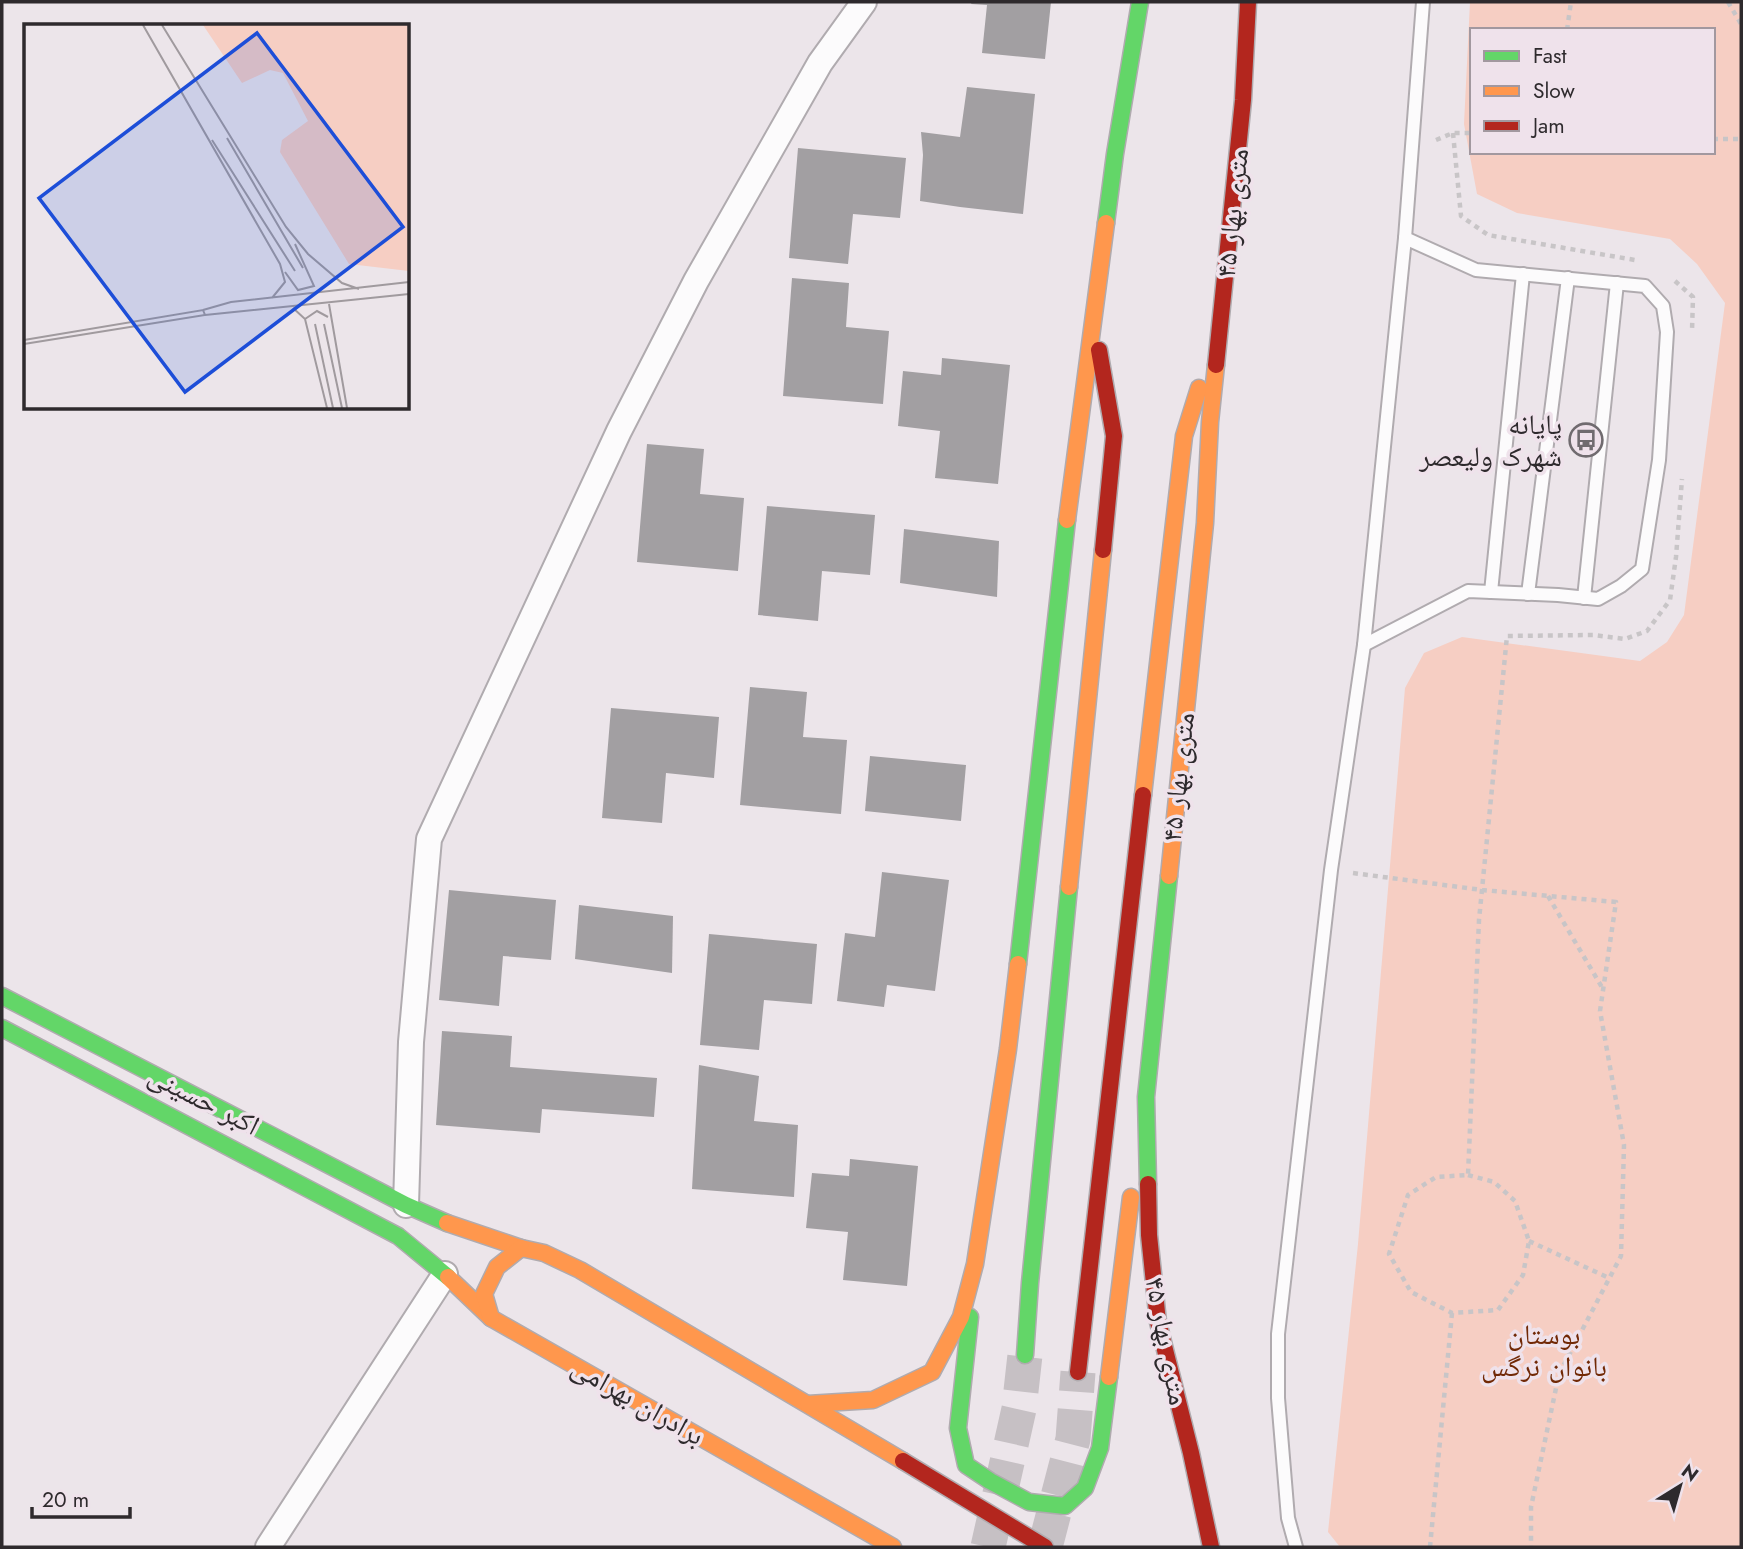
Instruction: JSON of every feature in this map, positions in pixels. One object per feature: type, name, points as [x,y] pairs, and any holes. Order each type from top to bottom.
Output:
[{"type":"main road","points":[[1140,2],[1115,154],[1071,486],[1008,1049],[975,1264],[958,1428],[966,1465],[1029,1502],[1065,1506],[1085,1488],[1100,1448],[1133,1176],[1146,1097]]},
{"type":"main road","name":"۴۵ متری بهار","points":[[1211,1547],[1158,1322],[1149,1234],[1146,1097],[1205,523],[1210,422],[1243,100],[1248,2]]},
{"type":"main road","points":[[1025,1355],[1114,436],[1093,315]]},
{"type":"main road","points":[[1078,1372],[1184,436],[1221,321]]},
{"type":"main road","name":"اکبر حسینی","points":[[2,996],[402,1220]]},
{"type":"main road","name":"اکبر حسینی","points":[[2,1028],[402,1220]]},
{"type":"main road","points":[[402,1220],[449,1223],[521,1248],[544,1253],[580,1270],[1045,1547]]},
{"type":"main road","name":"برادران بهرامی","points":[[402,1220],[445,1274],[491,1318],[876,1541],[893,1547]]},
{"type":"main road","points":[[491,1318],[484,1294],[497,1267],[521,1248]]},
{"type":"main road","points":[[807,1404],[873,1400],[932,1372],[961,1317],[975,1264]]},
{"type":"street","points":[[402,1220],[411,1042],[429,839],[619,430],[696,281],[820,63],[864,2]]},
{"type":"street","points":[[268,1547],[445,1274]]},
{"type":"lane","points":[[1296,1547],[1288,1518],[1278,1398],[1278,1334],[1331,870],[1364,645],[1405,237],[1423,2]]},
{"type":"lane","points":[[1364,645],[1468,591],[1598,599],[1621,586],[1643,569],[1659,460],[1667,332],[1663,306],[1645,286],[1476,270],[1405,237]]},
{"type":"lane","points":[[1491,592],[1524,274]]},
{"type":"lane","points":[[1528,594],[1568,278]]},
{"type":"lane","points":[[1584,598],[1617,284]]},
{"type":"path","points":[[1567,28],[1571,2]]},
{"type":"path","points":[[1728,2],[1741,24]]},
{"type":"path","points":[[1453,133],[1461,216],[1488,234],[1640,261]]},
{"type":"path","points":[[1411,150],[1453,133],[1470,133]]},
{"type":"path","points":[[1715,139],[1741,139]]},
{"type":"path","points":[[1673,280],[1693,297],[1692,336]]},
{"type":"path","points":[[1468,1175],[1479,920],[1507,636],[1593,635],[1625,639],[1647,631],[1670,600],[1682,474]]},
{"type":"path","points":[[1331,870],[1482,890],[1616,902],[1600,1011],[1624,1145],[1621,1256],[1559,1374],[1531,1507],[1531,1547]]},
{"type":"path","points":[[1548,896],[1603,989]]},
{"type":"path","points":[[1468,1175],[1494,1182],[1515,1201],[1529,1241],[1523,1275],[1498,1310],[1452,1313],[1411,1292],[1389,1254],[1408,1195],[1436,1177],[1468,1175]]},
{"type":"path","points":[[1529,1241],[1609,1278]]},
{"type":"path","points":[[1430,1547],[1452,1313]]},
{"type":"green space","name":"بوستان بانوان نرگس","points":[[1470,2],[1741,2],[1741,1547],[1340,1547],[1328,1532],[1358,1244],[1405,688],[1424,653],[1462,637],[1640,661],[1667,642],[1684,615],[1725,303],[1697,264],[1670,239],[1517,213],[1477,194],[1464,124]]},
{"type":"building","points":[[1051,2],[1045,59],[982,53],[987,5],[971,4]]},
{"type":"building","points":[[967,87],[1035,94],[1023,214],[920,201],[923,155],[921,132],[960,137]]},
{"type":"building","points":[[798,148],[906,158],[900,218],[853,214],[848,264],[789,258]]},
{"type":"building","points":[[792,278],[849,283],[846,327],[889,331],[883,404],[783,396]]},
{"type":"building","points":[[942,358],[1010,365],[998,484],[935,478],[940,431],[898,426],[903,371],[941,375]]},
{"type":"building","points":[[647,444],[704,449],[700,494],[744,498],[738,571],[637,562]]},
{"type":"building","points":[[767,506],[875,515],[870,575],[822,571],[818,621],[758,615]]},
{"type":"building","points":[[904,529],[999,541],[997,597],[900,583]]},
{"type":"building","points":[[750,687],[807,692],[803,737],[847,740],[841,814],[740,805]]},
{"type":"building","points":[[611,708],[719,717],[714,778],[666,773],[662,823],[602,818]]},
{"type":"building","points":[[870,756],[966,765],[961,821],[865,811]]},
{"type":"building","points":[[882,872],[949,880],[935,991],[887,985],[884,1007],[837,1001],[845,933],[875,937]]},
{"type":"building","points":[[449,890],[556,900],[551,960],[503,956],[499,1006],[439,1000]]},
{"type":"building","points":[[579,905],[673,916],[672,973],[575,959]]},
{"type":"building","points":[[709,934],[817,944],[812,1004],[764,1000],[759,1050],[700,1045]]},
{"type":"building","points":[[442,1031],[512,1036],[510,1067],[657,1078],[654,1117],[542,1109],[540,1133],[436,1125]]},
{"type":"building","points":[[699,1065],[759,1076],[754,1121],[798,1125],[794,1197],[692,1189]]},
{"type":"building","points":[[850,1159],[918,1166],[907,1286],[843,1280],[848,1232],[806,1228],[812,1173],[849,1176]]},
{"type":"tunnel","points":[[988,1547],[1019,1409],[1025,1355]]},
{"type":"tunnel","points":[[1045,1547],[1073,1439],[1078,1372]]},
{"type":"traffic: fast","points":[[1106,223],[1140,2]]},
{"type":"traffic: fast","points":[[1018,964],[1067,520]]},
{"type":"traffic: fast","points":[[1148,1184],[1146,1097],[1169,876]]},
{"type":"traffic: fast","points":[[1025,1355],[1069,887]]},
{"type":"traffic: fast","points":[[2,996],[406,1205],[447,1223]]},
{"type":"traffic: fast","points":[[2,1028],[398,1236],[448,1277]]},
{"type":"traffic: fast","points":[[970,1317],[958,1428],[966,1465],[1029,1502],[1065,1506],[1085,1488],[1100,1448],[1109,1377]]},
{"type":"traffic: slow","points":[[1067,520],[1106,223]]},
{"type":"traffic: slow","points":[[1169,876],[1205,523],[1216,365]]},
{"type":"traffic: slow","points":[[1143,795],[1184,436],[1199,388]]},
{"type":"traffic: slow","points":[[1069,887],[1103,550]]},
{"type":"traffic: slow","points":[[808,1404],[873,1400],[932,1372],[961,1317],[975,1264],[1008,1049],[1018,964]]},
{"type":"traffic: slow","points":[[1109,1377],[1131,1197]]},
{"type":"traffic: slow","points":[[447,1223],[544,1253],[580,1270],[903,1461]]},
{"type":"traffic: slow","points":[[491,1318],[484,1294],[497,1267],[521,1248]]},
{"type":"traffic: slow","points":[[448,1277],[491,1318],[893,1547]]},
{"type":"traffic: jam","points":[[1216,365],[1243,100],[1248,2]]},
{"type":"traffic: jam","points":[[1099,350],[1114,436],[1103,550]]},
{"type":"traffic: jam","points":[[1078,1372],[1143,795]]},
{"type":"traffic: jam","points":[[1148,1184],[1149,1235],[1158,1322],[1211,1547]]},
{"type":"traffic: jam","points":[[903,1461],[1045,1547]]},
{"type":"place","name":"پایانه شهرک ولیعصر","points":[[1586,440]]}]
